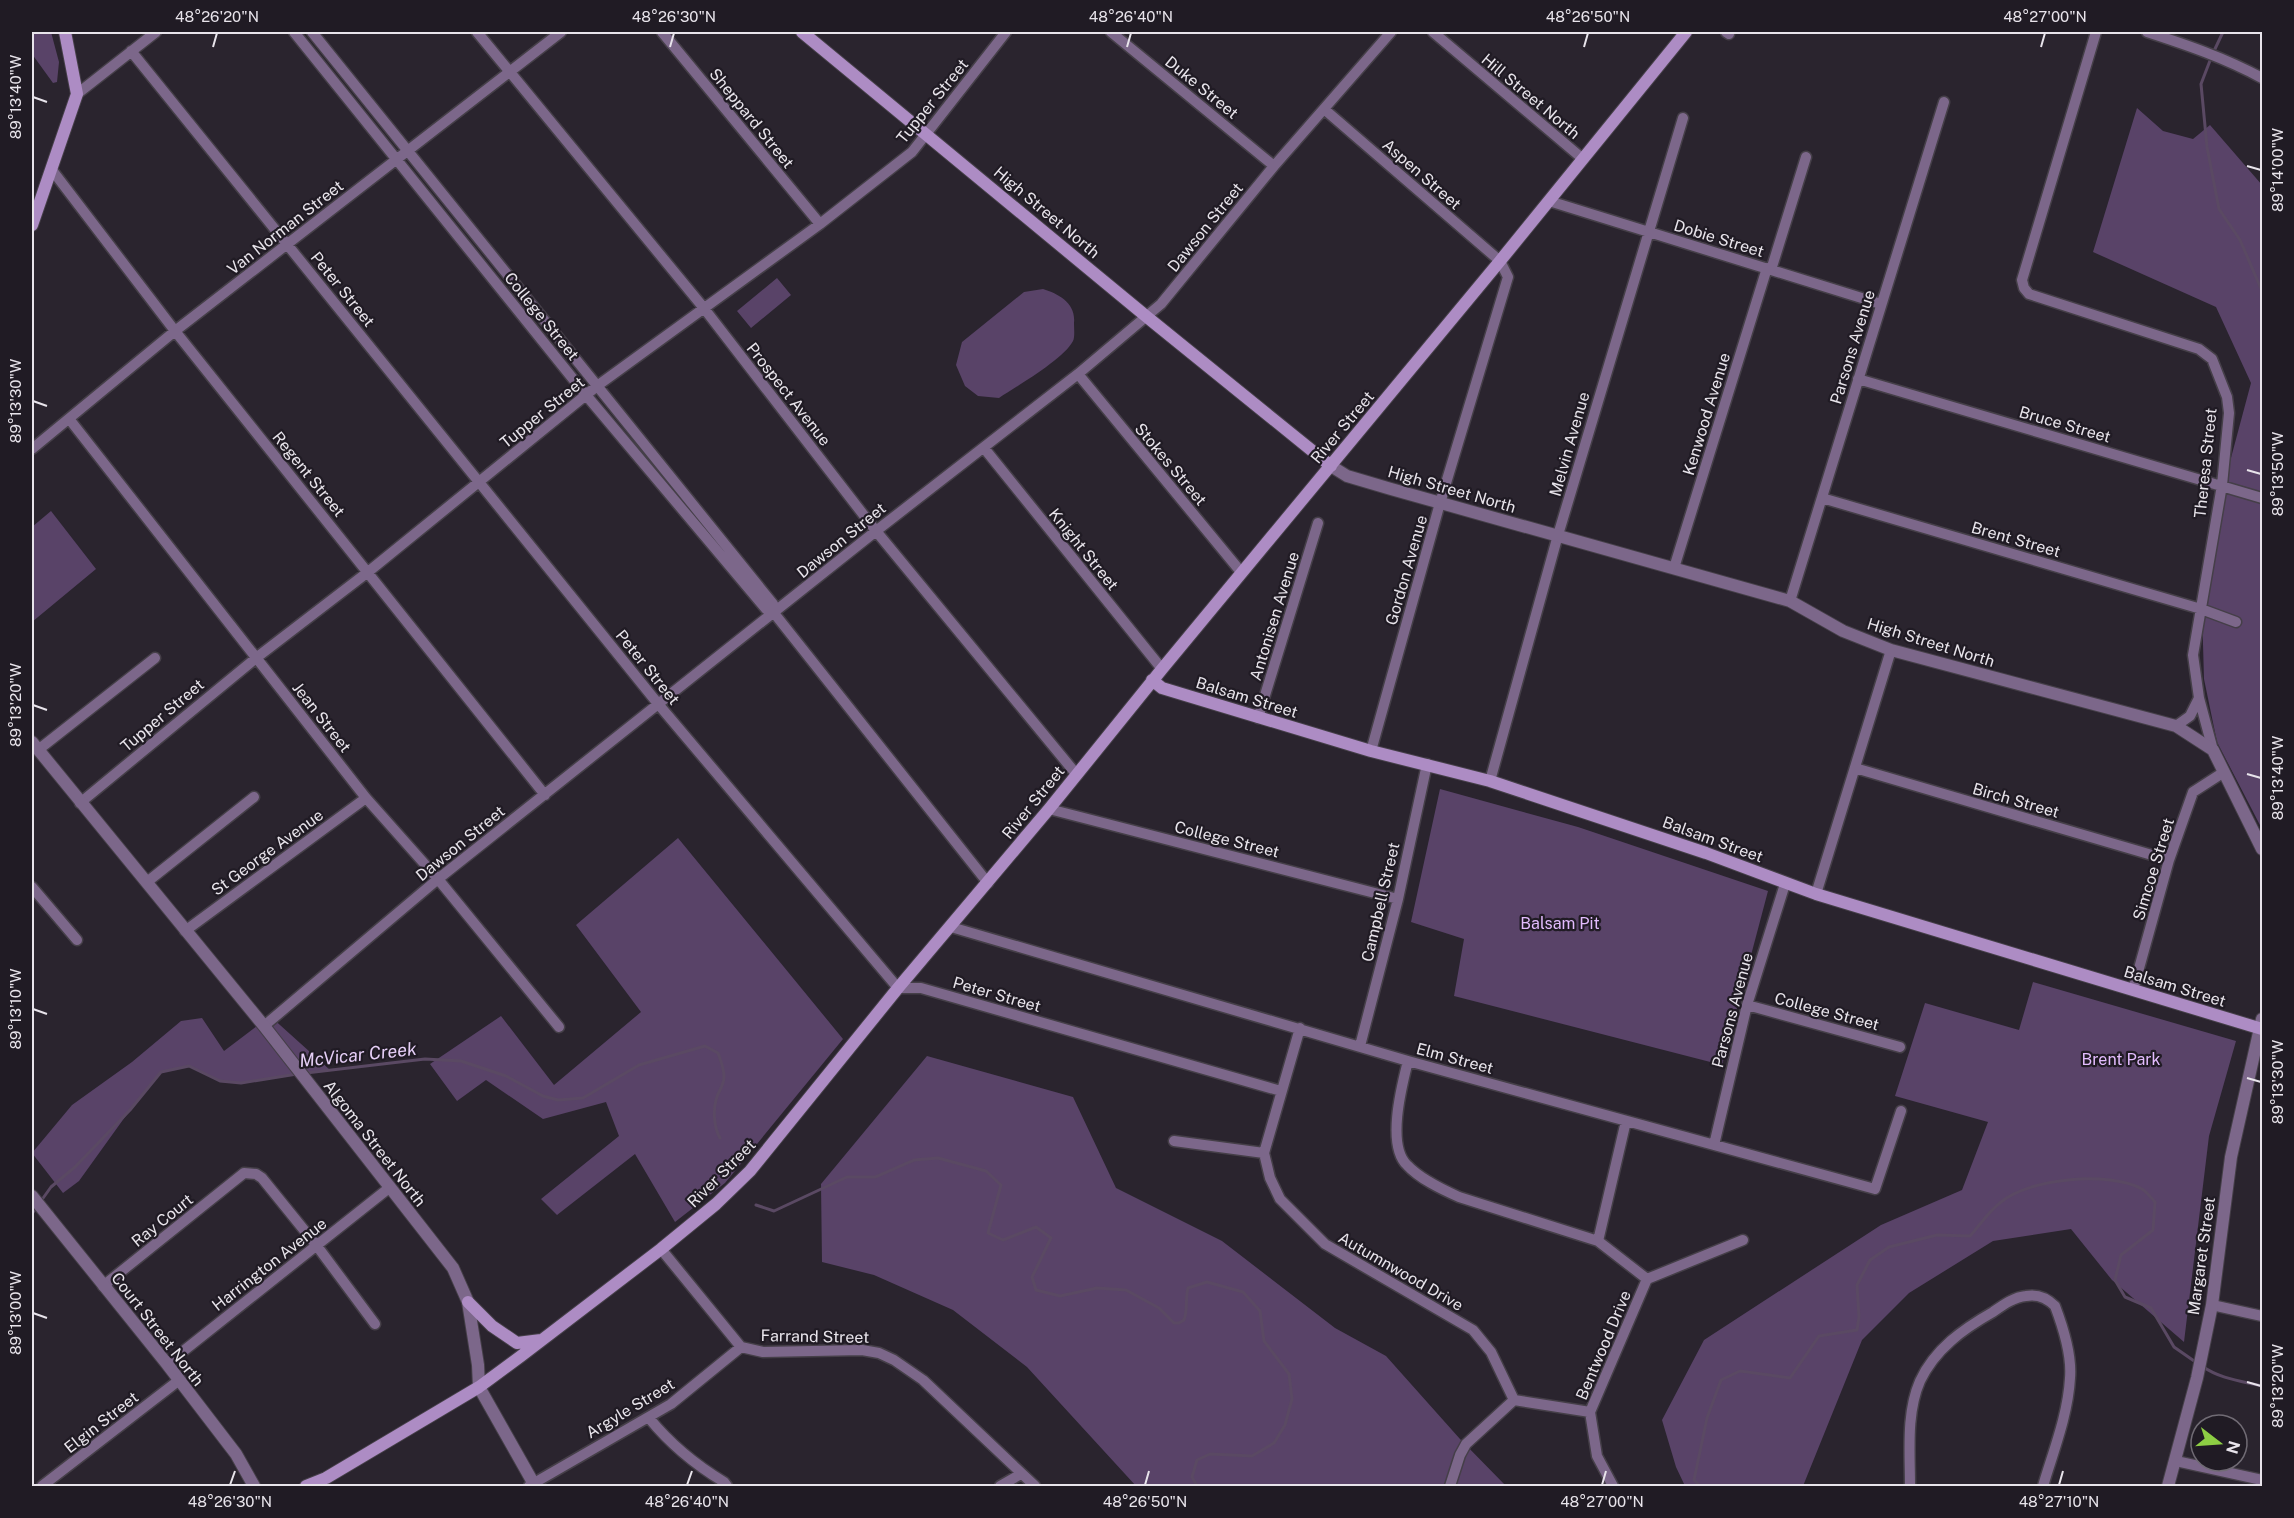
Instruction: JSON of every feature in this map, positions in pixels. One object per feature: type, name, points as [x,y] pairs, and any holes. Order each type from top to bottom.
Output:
[{"type":"main road","points":[[32,225],[77,94],[65,32]]},
{"type":"main road","name":"High Street North","points":[[802,32],[1331,466]]},
{"type":"main road","name":"River Street","points":[[306,1486],[326,1478],[479,1387],[661,1250],[716,1204],[750,1171],[898,988],[1049,809],[1686,32]]},
{"type":"main road","name":"Balsam Street","points":[[1152,681],[1162,688],[1258,718],[1371,751],[1490,781],[1706,853],[1816,894],[2133,990],[2262,1026]]},
{"type":"main road","points":[[468,1302],[492,1326],[517,1342],[542,1340]]},
{"type":"street","points":[[77,94],[156,32]]},
{"type":"street","name":"College Street","points":[[294,32],[586,395],[766,609],[774,613],[988,883]]},
{"type":"street","name":"College Street","points":[[312,32],[773,604],[774,613]]},
{"type":"street","name":"Prospect Avenue","points":[[477,32],[703,307],[876,531],[1077,775]]},
{"type":"street","name":"Van Norman Street","points":[[32,449],[70,420],[175,331],[288,245],[407,149],[561,32]]},
{"type":"street","name":"Sheppard Street","points":[[662,32],[820,224]]},
{"type":"street","name":"Tupper Street","points":[[80,803],[255,657],[368,572],[597,386],[820,224],[912,152],[1006,32]]},
{"type":"street","name":"Duke Street","points":[[1111,32],[1274,166]]},
{"type":"street","name":"Dawson Street","points":[[264,1026],[438,879],[876,531],[1078,374],[1147,317],[1161,304],[1274,166],[1390,32]]},
{"type":"street","name":"Hill Street North","points":[[1433,32],[1583,159]]},
{"type":"street","name":"Theresa Street","points":[[2096,32],[2022,280],[2028,294],[2206,353],[2212,359],[2227,397],[2228,432],[2222,485],[2193,655],[2199,698],[2213,750],[2262,849]]},
{"type":"street","points":[[2147,32],[2229,60],[2262,78]]},
{"type":"street","name":"Peter Street","points":[[131,51],[659,705],[898,988],[921,988],[1281,1091]]},
{"type":"street","name":"Parsons Avenue","points":[[1790,601],[1944,102]]},
{"type":"street","name":"Aspen Street","points":[[1324,109],[1500,261]]},
{"type":"street","name":"Melvin Avenue","points":[[1490,781],[1558,535],[1683,118]]},
{"type":"street","name":"Kenwood Avenue","points":[[1674,568],[1806,157]]},
{"type":"street","name":"Regent Street","points":[[52,170],[175,331],[545,795]]},
{"type":"street","name":"Dobie Street","points":[[1549,201],[1881,304]]},
{"type":"street","name":"Gordon Avenue","points":[[1371,751],[1440,503],[1508,277],[1500,261]]},
{"type":"street","points":[[528,322],[539,315]]},
{"type":"street","name":"Stokes Street","points":[[1078,374],[1241,572]]},
{"type":"street","name":"Bruce Street","points":[[1858,379],[2262,498]]},
{"type":"street","name":"Jean Street","points":[[70,420],[366,798],[438,879],[559,1027]]},
{"type":"street","name":"Knight Street","points":[[984,448],[1162,669]]},
{"type":"street","name":"High Street North","points":[[1331,466],[1347,476],[1790,601],[1843,632],[1891,650],[2176,726],[2213,750]]},
{"type":"street","name":"Brent Street","points":[[1822,498],[2201,609],[2236,622]]},
{"type":"street","name":"Antonisen Avenue","points":[[1258,718],[1318,523]]},
{"type":"street","points":[[1816,894],[1891,650]]},
{"type":"street","points":[[35,746],[155,658]]},
{"type":"street","points":[[2176,726],[2190,716],[2199,698]]},
{"type":"street","name":"Algoma Street North","points":[[35,746],[264,1026],[453,1268],[468,1302],[478,1365],[479,1387],[532,1486]]},
{"type":"street","name":"Campbell Street","points":[[1360,1047],[1398,899],[1427,764]]},
{"type":"street","name":"Birch Street","points":[[1855,768],[2169,860]]},
{"type":"street","name":"Simcoe Street","points":[[2133,990],[2169,860],[2193,792],[2224,772]]},
{"type":"street","points":[[147,882],[254,797]]},
{"type":"street","name":"St George Avenue","points":[[185,931],[366,798]]},
{"type":"street","name":"College Street","points":[[1049,809],[1398,899]]},
{"type":"street","name":"Parsons Avenue","points":[[1714,1145],[1747,1005],[1785,884]]},
{"type":"street","points":[[32,887],[77,940]]},
{"type":"street","name":"Elm Street","points":[[951,927],[1408,1061],[1875,1189],[1901,1111]]},
{"type":"street","name":"College Street","points":[[1747,1005],[1900,1047]]},
{"type":"street","name":"Margaret Street","points":[[2168,1486],[2197,1378],[2212,1305],[2231,1157],[2262,1026]]},
{"type":"street","points":[[1174,1141],[1264,1154],[1300,1028]]},
{"type":"street","points":[[1408,1061],[1396,1108],[1398,1140],[1401,1156],[1406,1165],[1440,1189],[1459,1197],[1598,1241],[1647,1280]]},
{"type":"street","points":[[1598,1241],[1626,1121]]},
{"type":"street","name":"Autumnwood Drive","points":[[1264,1154],[1270,1178],[1281,1199],[1325,1244],[1473,1330],[1491,1353],[1514,1400]]},
{"type":"street","name":"Ray Court","points":[[103,1286],[244,1173],[256,1174],[262,1178],[317,1246]]},
{"type":"street","name":"Harrington Avenue","points":[[167,1364],[389,1188]]},
{"type":"street","name":"Court Street North","points":[[32,1197],[167,1364],[236,1454],[254,1486]]},
{"type":"street","name":"Bentwood Drive","points":[[1614,1486],[1597,1456],[1590,1412],[1647,1280],[1743,1240]]},
{"type":"street","points":[[317,1246],[375,1324]]},
{"type":"street","name":"Farrand Street","points":[[661,1250],[741,1347],[763,1352],[862,1350],[879,1353],[894,1360],[923,1380],[1035,1486]]},
{"type":"street","points":[[1910,1486],[1910,1425],[1914,1402],[1920,1381],[1933,1360],[1953,1338],[1975,1322],[2010,1301],[2031,1296],[2049,1300],[2055,1306],[2068,1355],[2071,1377],[2066,1407],[2043,1486]]},
{"type":"street","points":[[2212,1305],[2262,1316]]},
{"type":"street","name":"Argyle Street","points":[[532,1486],[671,1404],[741,1347]]},
{"type":"street","name":"Elgin Street","points":[[42,1486],[178,1381]]},
{"type":"street","points":[[1450,1486],[1466,1444],[1514,1400],[1590,1412]]},
{"type":"street","points":[[649,1418],[665,1439],[692,1462],[727,1486]]},
{"type":"street","points":[[2176,1461],[2262,1480]]},
{"type":"street","points":[[1000,1486],[1022,1474]]},
{"type":"green space","points":[[32,32],[51,32],[59,62],[57,82],[53,83],[32,54]]},
{"type":"green space","points":[[2137,108],[2163,131],[2193,139],[2210,125],[2262,185],[2262,829],[2217,742],[2204,679],[2202,609],[2224,484],[2251,383],[2216,307],[2093,252]]},
{"type":"green space","points":[[777,278],[791,295],[751,328],[737,311]]},
{"type":"green space","points":[[1043,289],[1065,300],[1072,310],[1074,316],[1073,341],[1050,364],[999,398],[978,396],[965,386],[956,365],[962,342],[1024,292]]},
{"type":"green space","points":[[51,511],[96,569],[32,622],[32,527]]},
{"type":"green space","name":"Balsam Pit","points":[[1440,789],[1578,827],[1768,891],[1722,1065],[1454,996],[1464,939],[1411,922]]},
{"type":"green space","points":[[678,838],[843,1039],[725,1183],[675,1222],[635,1154],[557,1215],[541,1199],[619,1136],[606,1102],[543,1119],[486,1080],[457,1101],[430,1064],[501,1016],[554,1085],[641,1012],[576,925]]},
{"type":"green space","name":"Brent Park","points":[[2033,982],[2236,1041],[2209,1136],[2184,1342],[2112,1280],[2071,1229],[1993,1241],[1909,1293],[1862,1340],[1803,1486],[1685,1486],[1676,1467],[1662,1420],[1704,1340],[1881,1225],[1962,1190],[1988,1122],[1895,1096],[1925,1003],[2019,1030]]},
{"type":"green space","points":[[270,1016],[330,1070],[241,1083],[220,1081],[189,1066],[161,1072],[130,1110],[79,1181],[63,1193],[32,1153],[72,1105],[132,1062],[181,1021],[202,1018],[224,1051]]},
{"type":"green space","points":[[927,1056],[1073,1097],[1116,1188],[1222,1241],[1335,1328],[1386,1356],[1460,1439],[1506,1486],[1136,1486],[1027,1367],[953,1310],[874,1275],[822,1262],[821,1184]]},
{"type":"waterway","name":"McVicar Creek","points":[[2214,51],[2223,32]]},
{"type":"waterway","name":"McVicar Creek","points":[[2211,58],[2201,84],[2207,147],[2219,209],[2240,240],[2262,291]]},
{"type":"waterway","name":"McVicar Creek","points":[[306,1073],[425,1059],[461,1061],[506,1076],[543,1096],[558,1100],[583,1098],[639,1065],[705,1046],[718,1053],[723,1071],[724,1080],[715,1109],[715,1124],[720,1138]]},
{"type":"waterway","name":"McVicar Creek","points":[[41,1201],[51,1187],[75,1167],[130,1110],[161,1072],[189,1066],[220,1081],[241,1083],[297,1074]]},
{"type":"waterway","name":"McVicar Creek","points":[[756,1205],[774,1211],[847,1177],[875,1177],[914,1160],[938,1158],[986,1171],[1001,1185],[988,1233],[1003,1240],[1036,1227],[1051,1238],[1032,1277],[1036,1290],[1060,1296],[1097,1288],[1126,1290],[1159,1308],[1174,1323],[1184,1320],[1188,1288],[1207,1282],[1243,1292],[1260,1311],[1264,1341],[1289,1374],[1292,1399],[1285,1425],[1274,1443],[1252,1456],[1210,1454],[1197,1460],[1192,1477],[1197,1486]]},
{"type":"waterway","name":"McVicar Creek","points":[[1700,1486],[1694,1480],[1707,1418],[1721,1380],[1740,1371],[1790,1378],[1819,1336],[1857,1330],[1859,1317],[1857,1285],[1870,1260],[1889,1247],[1937,1235],[1970,1236],[2001,1202],[2031,1187],[2091,1179],[2128,1183],[2147,1193],[2155,1202],[2153,1230],[2121,1255],[2115,1280],[2125,1297],[2151,1308],[2174,1347],[2197,1363]]},
{"type":"waterway","name":"McVicar Creek","points":[[32,1214],[37,1206]]},
{"type":"waterway","name":"McVicar Creek","points":[[2202,1366],[2223,1377],[2262,1386]]}]
